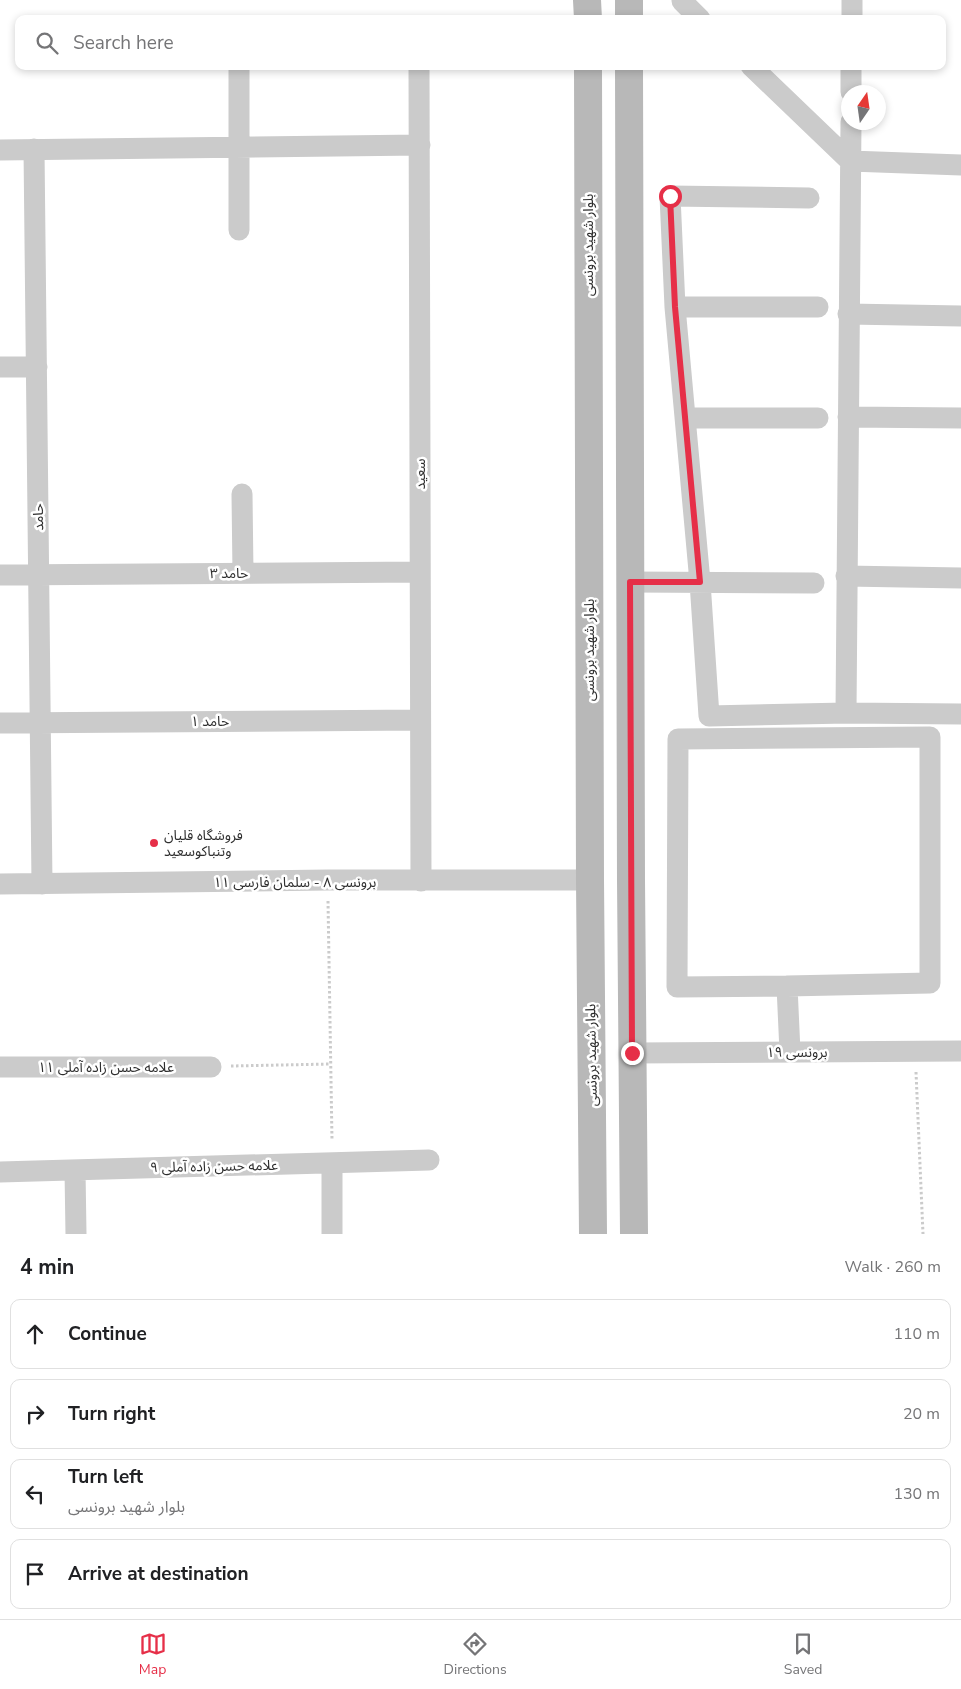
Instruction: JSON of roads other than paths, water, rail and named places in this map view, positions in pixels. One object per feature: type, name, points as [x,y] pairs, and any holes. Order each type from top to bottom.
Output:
[{"type":"street","points":[[588,0],[588,15]]},
{"type":"street","points":[[629,0],[629,15]]},
{"type":"street","points":[[852,0],[852,15]]},
{"type":"street","points":[[682,1],[696,15]]},
{"type":"street","points":[[239,70],[239,230]]},
{"type":"street","name":"سعید","points":[[419,70],[421,881]]},
{"type":"street","name":"بلوار شهید برونسی","points":[[588,70],[593,1234]]},
{"type":"street","points":[[629,70],[634,1234]]},
{"type":"street","points":[[755,70],[850,161],[961,165]]},
{"type":"street","points":[[851,70],[851,85]]},
{"type":"street","points":[[846,713],[851,130]]},
{"type":"street","points":[[0,150],[420,145]]},
{"type":"street","name":"حامد","points":[[34,149],[42,884]]},
{"type":"street","points":[[809,198],[670,196],[675,307],[700,582],[709,716],[846,713],[961,714]]},
{"type":"street","points":[[675,307],[818,307]]},
{"type":"street","points":[[848,314],[961,316]]},
{"type":"street","points":[[0,367],[37,367]]},
{"type":"street","points":[[848,417],[961,418]]},
{"type":"street","points":[[686,418],[818,418]]},
{"type":"street","points":[[242,494],[243,573]]},
{"type":"street","name":"حامد ۳","points":[[0,575],[420,572]]},
{"type":"street","points":[[846,576],[961,578]]},
{"type":"street","points":[[630,582],[814,583]]},
{"type":"street","name":"حامد ۱","points":[[0,723],[420,720]]},
{"type":"street","points":[[930,737],[930,983],[787,986],[677,987],[678,740],[930,737]]},
{"type":"street","name":"برونسی ۸ - سلمان فارسی ۱۱","points":[[0,884],[328,880],[590,880]]},
{"type":"street","points":[[787,986],[790,1052]]},
{"type":"street","name":"برونسی ۱۹","points":[[632,1053],[961,1051]]},
{"type":"street","name":"علامه حسن زاده آملی ۱۱","points":[[0,1067],[211,1067]]},
{"type":"street","name":"علامه حسن زاده آملی ۹","points":[[0,1172],[429,1160]]},
{"type":"street","points":[[332,1163],[332,1234]]},
{"type":"street","points":[[75,1170],[76,1234]]},
{"type":"place","name":"فروشگاه قلیان وتنباکوسعید","points":[[154,843]]}]
